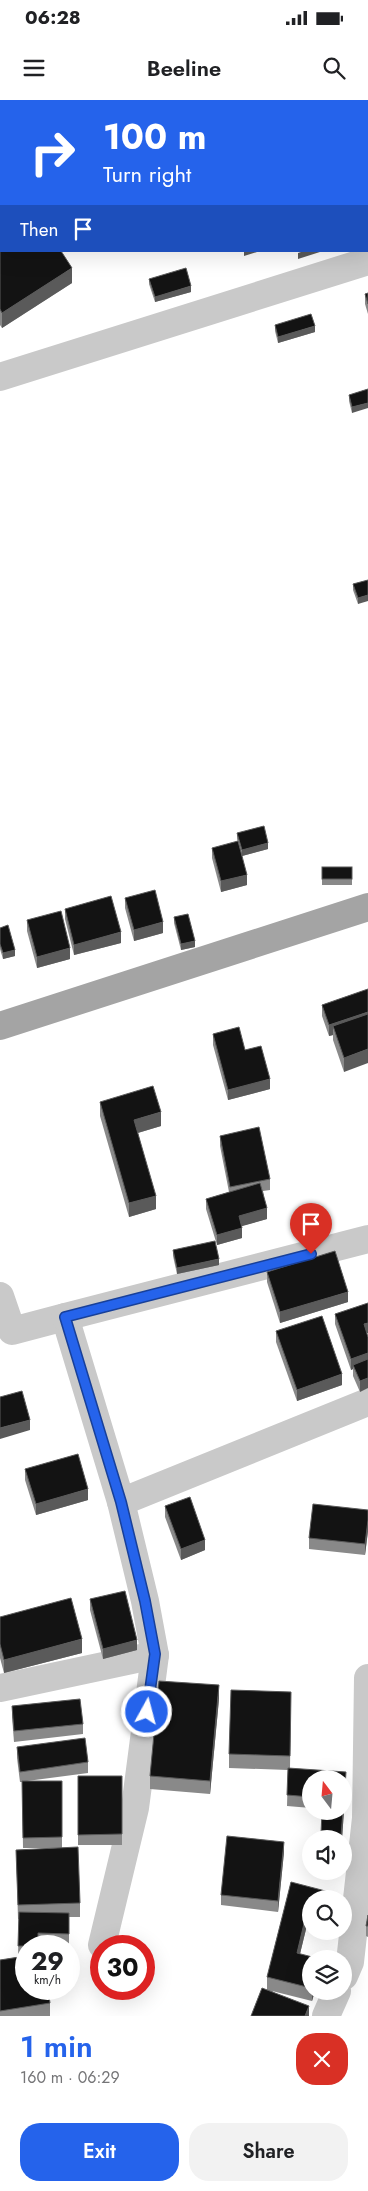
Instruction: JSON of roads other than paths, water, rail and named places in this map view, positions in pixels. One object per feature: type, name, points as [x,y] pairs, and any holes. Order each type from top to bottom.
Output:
[{"type":"main road","points":[[1,1021],[368,907]]},
{"type":"street","points":[[0,377],[368,261]]},
{"type":"street","points":[[0,1296],[6,1332],[368,1239]]},
{"type":"street","points":[[65,1317],[121,1502],[145,1601],[155,1654],[135,1808],[104,1935]]},
{"type":"street","points":[[121,1502],[368,1402]]},
{"type":"street","points":[[0,1688],[155,1654]]},
{"type":"street","points":[[351,1950],[366,1818],[368,1678]]},
{"type":"street","points":[[326,2016],[333,2000]]}]
